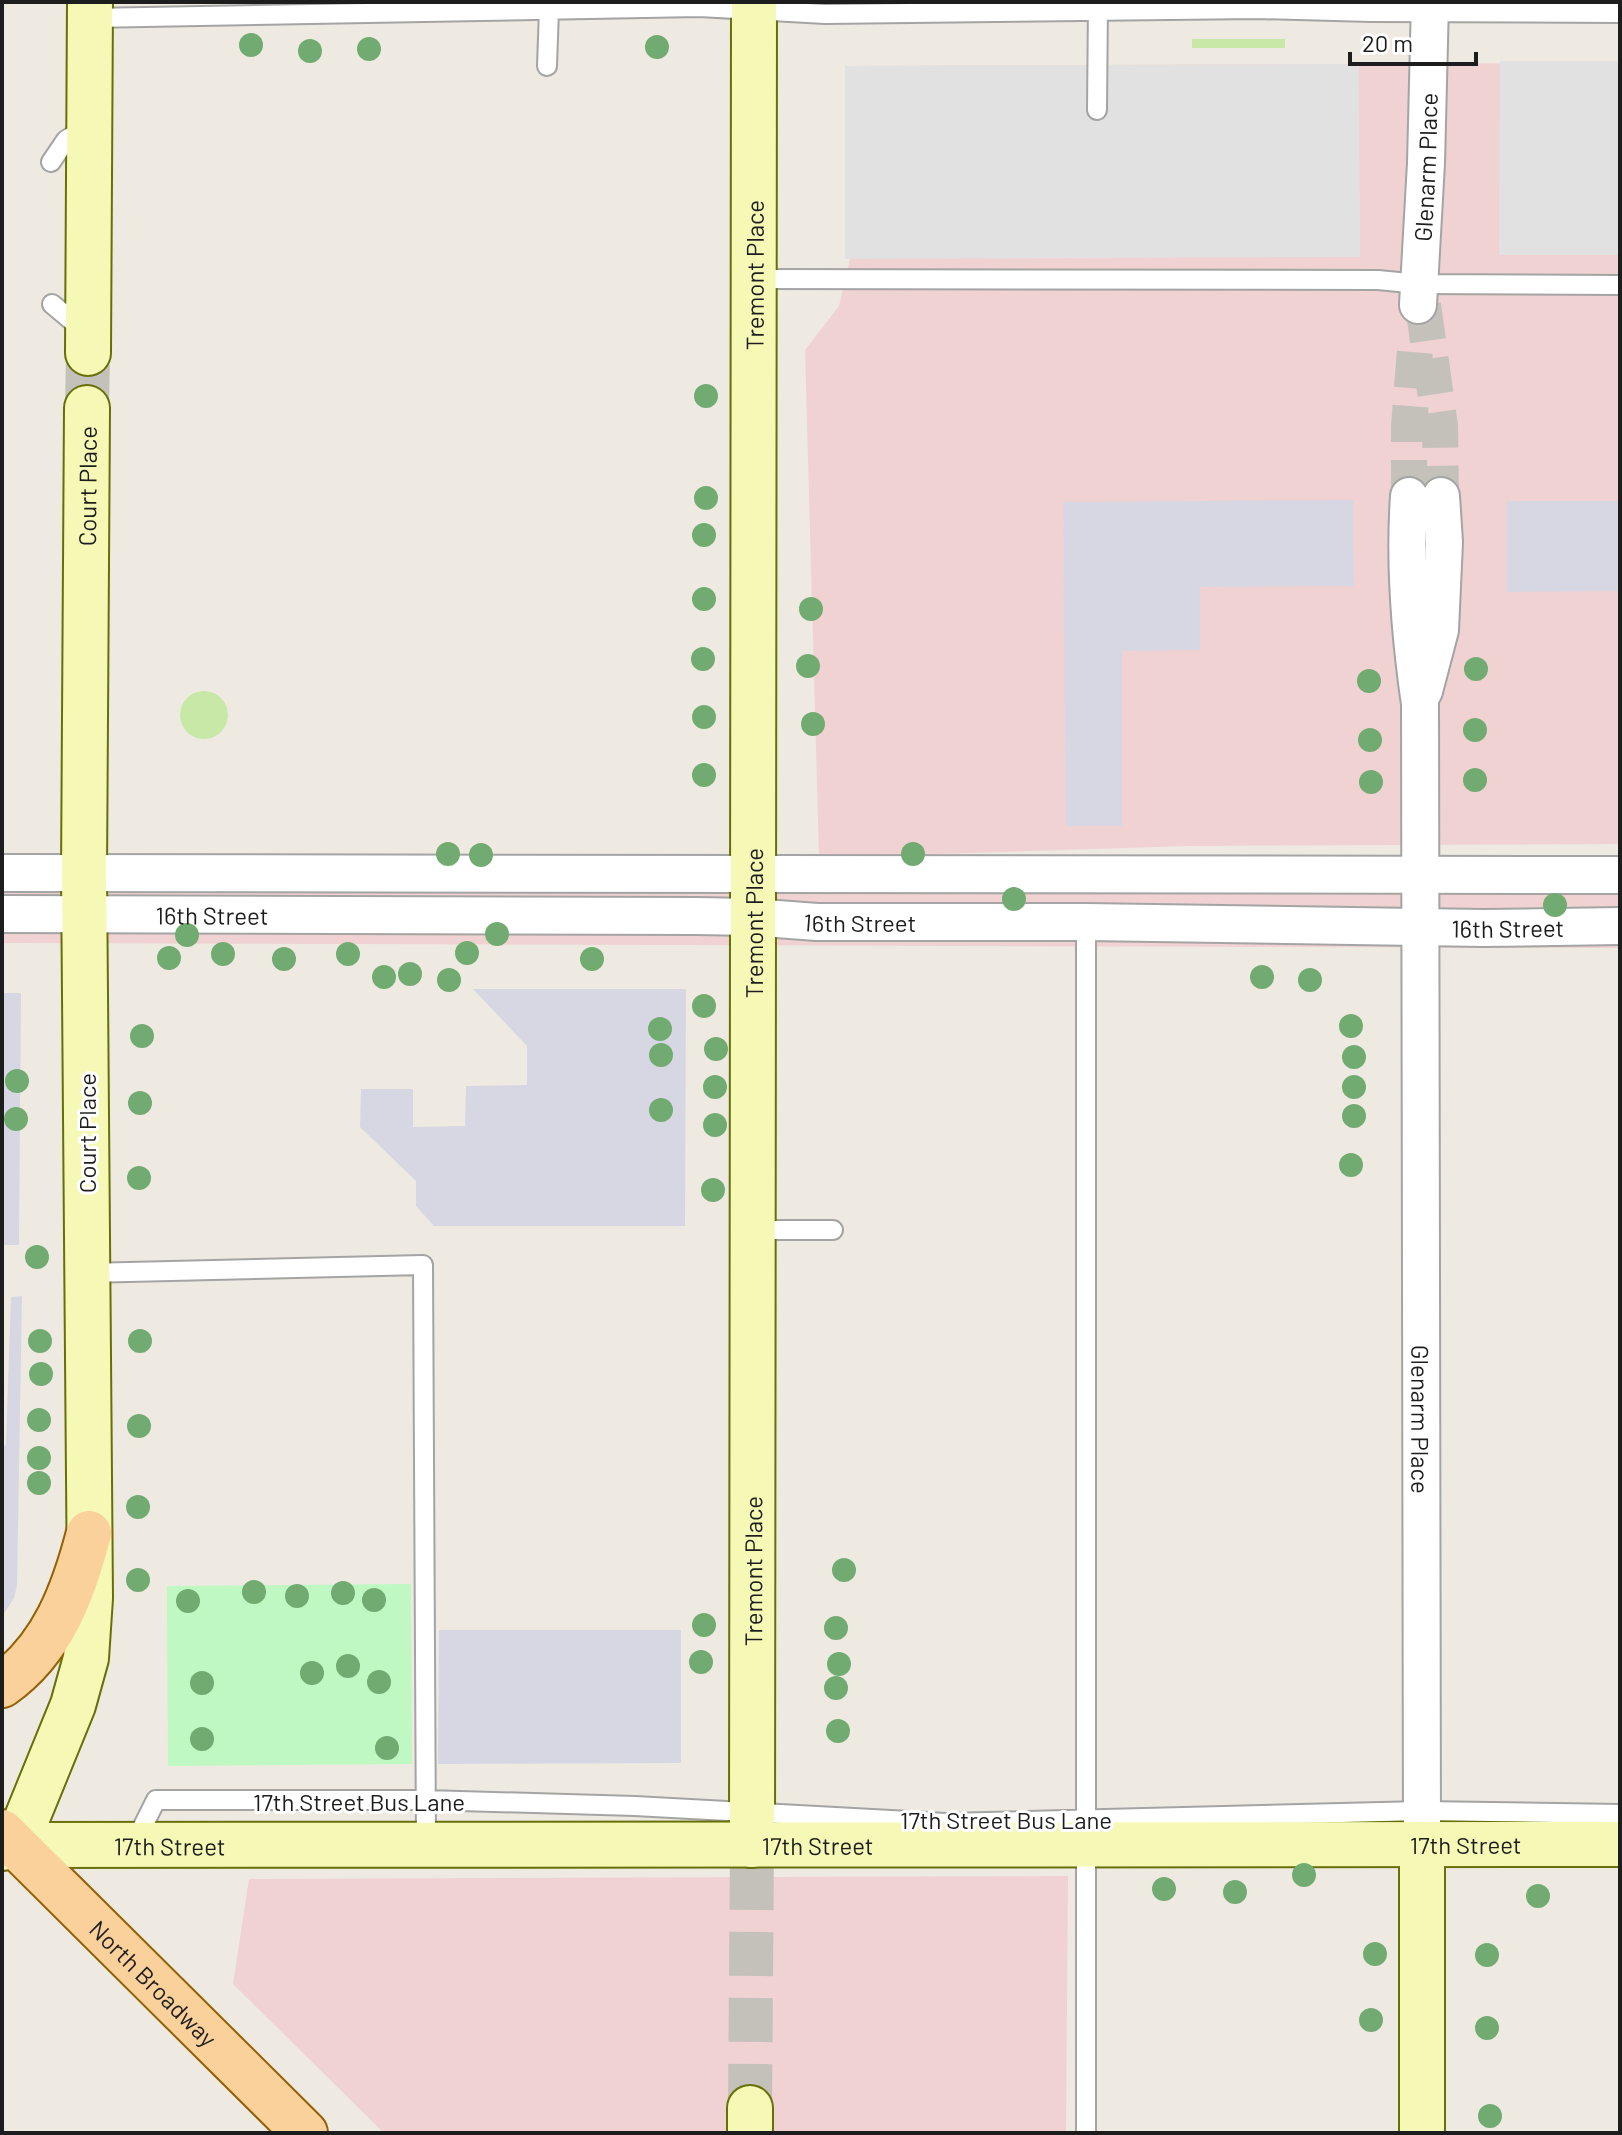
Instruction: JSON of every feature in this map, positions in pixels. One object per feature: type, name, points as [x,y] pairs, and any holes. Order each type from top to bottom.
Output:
[{"type":"main road","points":[[2,1685],[37,1651],[58,1620],[78,1577],[89,1533]]},
{"type":"main road","name":"North Broadway","points":[[7,1842],[305,2133]]},
{"type":"street","name":"Tremont Place","points":[[752,1829],[754,6]]},
{"type":"street","name":"Glenarm Place","points":[[1420,298],[1430,6]]},
{"type":"street","points":[[88,343],[90,10]]},
{"type":"street","name":"Court Place","points":[[7,1842],[73,1705],[86,1658],[90,1598],[85,894],[87,408]]},
{"type":"street","name":"Glenarm Place","points":[[1422,2133],[1420,704],[1440,630],[1444,542],[1425,496]]},
{"type":"street","name":"16th Street","points":[[2,873],[85,894],[751,917],[817,922],[1421,925],[1484,928],[1620,926]]},
{"type":"street","name":"16th Street","points":[[2,914],[85,894],[753,873],[1620,875]]},
{"type":"street","name":"17th Street","points":[[7,1842],[133,1846],[426,1845],[752,1829],[1086,1832],[1422,1827],[1620,1844]]},
{"type":"lane","points":[[90,10],[754,6],[825,14],[1098,6],[1371,12],[1430,6],[1620,13]]},
{"type":"lane","points":[[1097,110],[1098,6]]},
{"type":"lane","points":[[547,66],[549,9]]},
{"type":"lane","points":[[51,162],[66,140],[89,126]]},
{"type":"lane","points":[[753,279],[1378,280],[1420,298],[1620,285]]},
{"type":"lane","points":[[52,304],[88,343]]},
{"type":"lane","points":[[1086,922],[1086,2133]]},
{"type":"lane","points":[[753,1230],[833,1230]]},
{"type":"lane","points":[[86,1273],[423,1265],[426,1845]]},
{"type":"lane","name":"17th Street Bus Lane","points":[[133,1846],[156,1800],[426,1800],[635,1806],[752,1829]]},
{"type":"lane","points":[[1422,1827],[1620,1814]]},
{"type":"shaded area","points":[[1500,61],[1620,61],[1620,255],[1499,255]]},
{"type":"shaded area","points":[[1620,63],[1620,844],[1189,846],[906,855],[1620,855],[1620,948],[2,943],[2,857],[819,856],[805,350],[839,306],[850,259],[850,66]]},
{"type":"shaded area","points":[[1359,64],[1360,257],[845,259],[845,66]]},
{"type":"shaded area","points":[[1353,500],[1354,586],[1200,587],[1200,650],[1122,651],[1122,826],[1066,826],[1063,502]]},
{"type":"shaded area","points":[[1507,501],[1620,501],[1620,591],[1507,592]]},
{"type":"shaded area","points":[[473,989],[686,989],[685,1226],[434,1226],[416,1206],[416,1181],[360,1127],[361,1089],[413,1089],[413,1127],[465,1126],[466,1086],[527,1085],[527,1046]]},
{"type":"shaded area","points":[[2,993],[21,993],[19,1245],[2,1245]]},
{"type":"shaded area","points":[[22,1296],[17,1586],[14,1598],[2,1617],[2,1449],[6,1444],[11,1297]]},
{"type":"shaded area","points":[[439,1630],[681,1630],[681,1763],[438,1764]]},
{"type":"shaded area","points":[[1068,1876],[1066,2133],[384,2133],[233,1984],[249,1879]]},
{"type":"green space","points":[[1192,39],[1285,39],[1285,48],[1192,48]]},
{"type":"green space","points":[[204,691],[221,698],[228,715],[221,732],[204,739],[187,732],[180,715],[187,698]]},
{"type":"green space","points":[[411,1584],[412,1764],[168,1766],[167,1586]]},
{"type":"tunnel","points":[[1423,305],[1440,426],[1441,496]]},
{"type":"tunnel","points":[[1409,496],[1409,426],[1415,350]]},
{"type":"tunnel","points":[[87,408],[88,353]]},
{"type":"tunnel","points":[[750,2108],[752,1845]]}]
